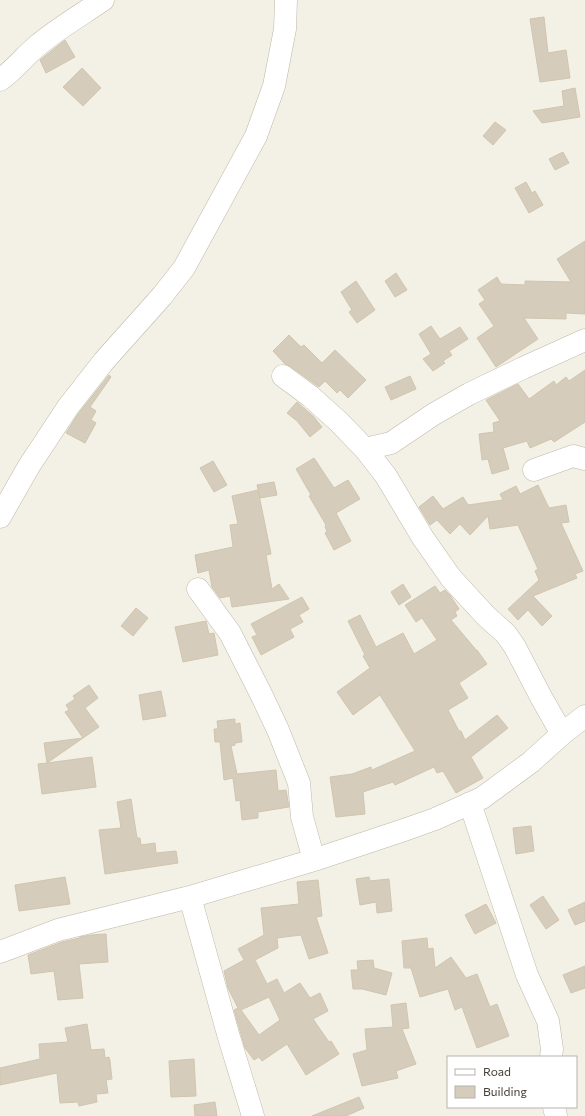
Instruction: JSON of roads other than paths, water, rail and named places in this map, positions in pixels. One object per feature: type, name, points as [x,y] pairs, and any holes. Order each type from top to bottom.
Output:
[{"type":"street","points":[[0,80],[35,47],[54,32],[103,0]]},
{"type":"street","points":[[0,517],[6,490],[29,466],[68,407],[104,361],[162,296],[184,268],[256,136],[274,86],[285,29],[286,0]]},
{"type":"street","points":[[365,448],[391,443],[434,414],[469,394],[585,340]]},
{"type":"street","points":[[283,376],[310,396],[365,448],[386,476],[423,538],[451,578],[486,616],[506,634],[516,647],[541,697],[562,734]]},
{"type":"street","points":[[534,470],[573,456],[585,459]]},
{"type":"street","points":[[198,589],[230,633],[278,730],[299,783],[302,817],[314,860]]},
{"type":"street","points":[[0,952],[58,930],[190,897],[314,860],[407,829],[482,798],[531,762],[562,734],[585,716]]},
{"type":"street","points":[[470,803],[527,975],[548,1021],[552,1049],[551,1056]]},
{"type":"street","points":[[190,897],[228,1034],[253,1116]]}]
